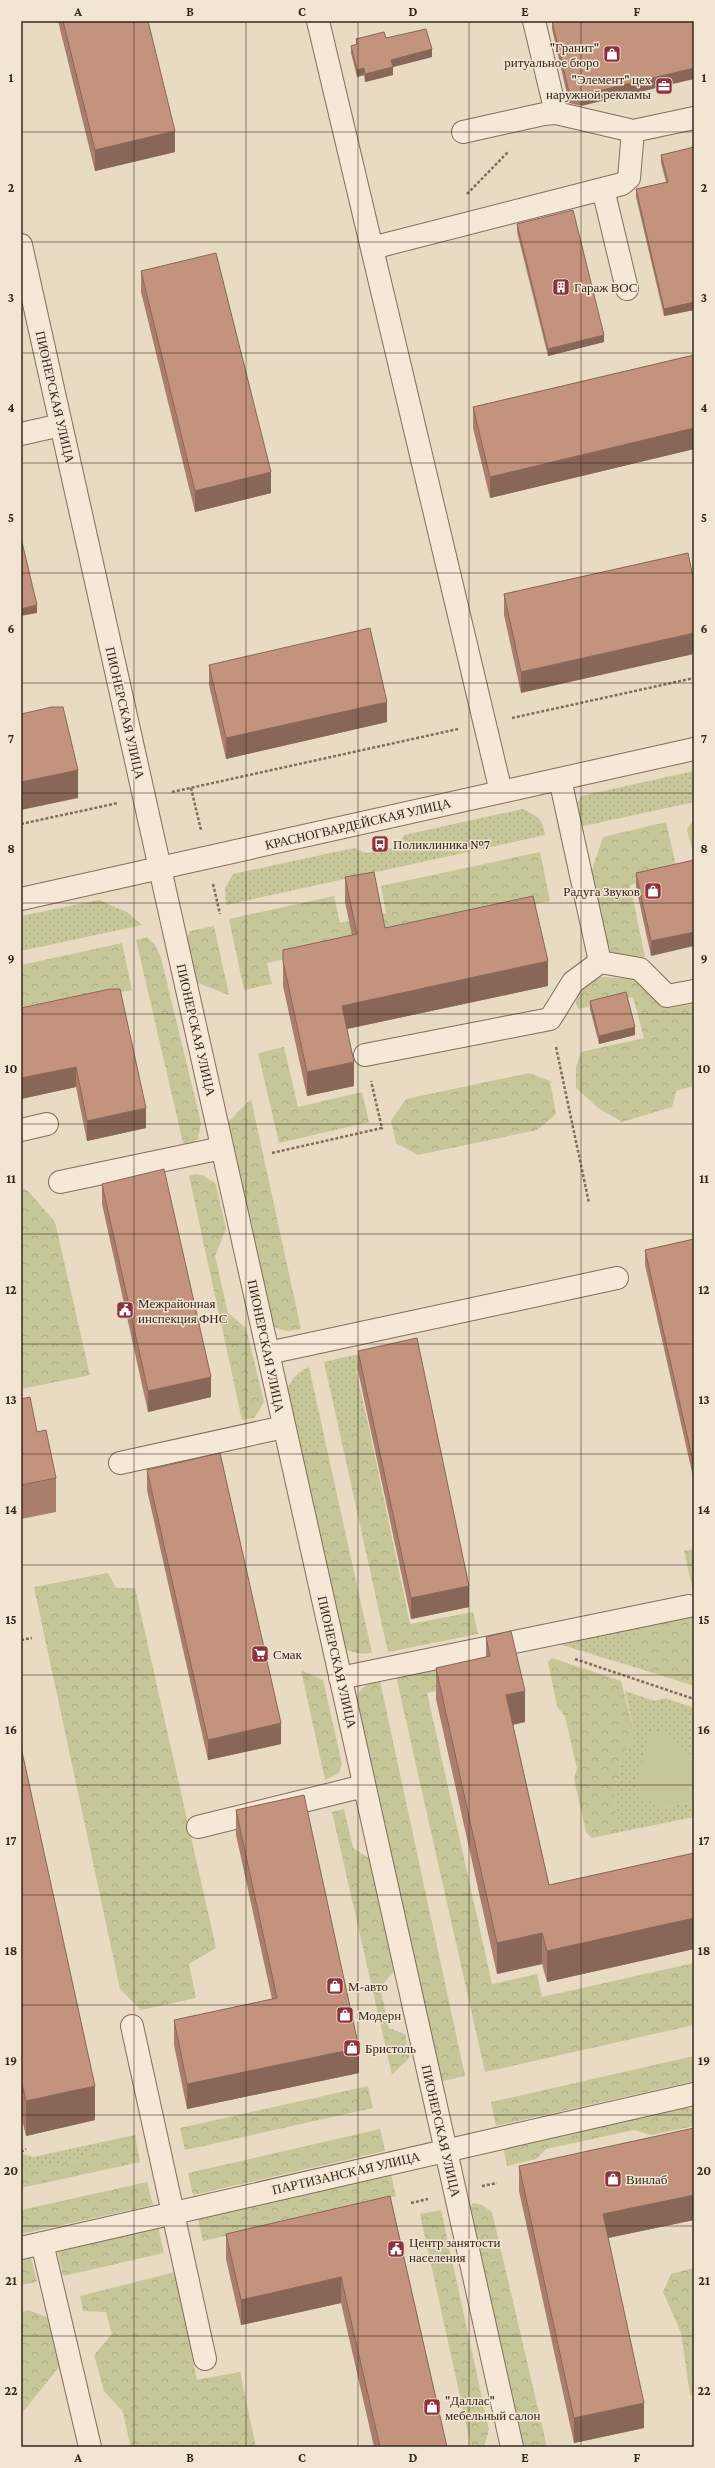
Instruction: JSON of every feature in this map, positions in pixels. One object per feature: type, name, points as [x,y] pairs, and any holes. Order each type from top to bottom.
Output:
[{"type":"street","points":[[318,21],[501,792]]},
{"type":"street","points":[[534,22],[556,113]]},
{"type":"street","points":[[463,132],[544,114],[556,113],[633,131],[694,118]]},
{"type":"street","points":[[372,248],[622,184],[629,178],[633,131]]},
{"type":"street","points":[[603,189],[627,289]]},
{"type":"street","name":"ПИОНЕРСКАЯ УЛИЦА","points":[[21,245],[512,2447]]},
{"type":"street","points":[[21,434],[61,425]]},
{"type":"street","name":"КРАСНОГВАРДЕЙСКАЯ УЛИЦА","points":[[21,899],[694,749]]},
{"type":"street","points":[[560,779],[600,962]]},
{"type":"street","points":[[366,1055],[550,1019],[573,982],[600,962],[640,969],[667,996],[694,990]]},
{"type":"street","points":[[21,1130],[47,1124]]},
{"type":"street","points":[[60,1182],[222,1148]]},
{"type":"street","points":[[268,1353],[617,1278]]},
{"type":"street","points":[[120,1462],[284,1427]]},
{"type":"street","points":[[340,1678],[689,1606]]},
{"type":"street","points":[[198,1827],[364,1786]]},
{"type":"street","points":[[132,2026],[205,2359]]},
{"type":"street","name":"ПАРТИЗАНСКАЯ УЛИЦА","points":[[21,2248],[694,2094]]},
{"type":"street","points":[[42,2243],[90,2447]]},
{"type":"path","points":[[451,228],[454,208],[512,147]]},
{"type":"path","points":[[21,824],[694,678]]},
{"type":"path","points":[[550,1019],[589,1203]]},
{"type":"path","points":[[272,1153],[382,1128],[366,1055]]},
{"type":"path","points":[[21,1640],[32,1638]]},
{"type":"path","points":[[568,1657],[694,1699]]},
{"type":"path","points":[[21,2152],[26,2149]]},
{"type":"green space","points":[[694,771],[694,802],[579,827],[575,808],[581,796]]},
{"type":"green space","points":[[523,809],[532,814],[541,822],[545,835],[226,905],[225,888],[233,874],[354,848],[366,853],[397,847],[404,835]]},
{"type":"green space","points":[[694,820],[694,857],[687,829]]},
{"type":"green space","points":[[666,822],[678,874],[630,885],[645,957],[609,956],[591,873],[603,837]]},
{"type":"green space","points":[[540,852],[550,901],[267,963],[272,984],[244,990],[229,919],[334,896],[340,923],[386,913],[381,886]]},
{"type":"green space","points":[[99,900],[127,912],[142,925],[21,951],[21,916]]},
{"type":"green space","points":[[214,926],[229,995],[195,982],[185,940],[190,931]]},
{"type":"green space","points":[[147,937],[155,945],[161,958],[201,1123],[198,1139],[184,1147],[136,940]]},
{"type":"green space","points":[[122,943],[132,990],[24,1013],[21,998],[21,965]]},
{"type":"green space","points":[[600,977],[638,979],[669,1008],[694,1004],[694,1086],[676,1091],[672,1107],[622,1122],[598,1108],[576,1088],[576,1067],[581,1052],[644,1038],[633,997],[578,1009],[574,995]]},
{"type":"green space","points":[[284,1047],[298,1107],[362,1092],[369,1122],[279,1143],[258,1053]]},
{"type":"green space","points":[[529,1073],[550,1081],[556,1114],[537,1130],[418,1155],[396,1143],[391,1121],[406,1099]]},
{"type":"green space","points":[[251,1099],[301,1329],[287,1331],[274,1327],[268,1316],[228,1122]]},
{"type":"green space","points":[[195,1174],[204,1176],[216,1184],[226,1229],[215,1256],[228,1313],[246,1328],[264,1402],[254,1418],[242,1420],[189,1176]]},
{"type":"green space","points":[[21,1187],[28,1191],[55,1222],[90,1375],[21,1389]]},
{"type":"green space","points":[[412,1342],[416,1358],[356,1371],[369,1428],[340,1434],[324,1362]]},
{"type":"green space","points":[[309,1367],[326,1445],[309,1451],[302,1463],[287,1392],[295,1377],[301,1371]]},
{"type":"green space","points":[[369,1428],[410,1624],[473,1612],[478,1634],[388,1652],[340,1434]]},
{"type":"green space","points":[[326,1445],[372,1653],[356,1653],[341,1647],[302,1463],[309,1451]]},
{"type":"green space","points":[[694,1549],[694,1595],[684,1551]]},
{"type":"green space","points":[[108,1573],[116,1588],[135,1588],[216,1948],[189,1964],[196,1998],[141,2010],[120,1989],[34,1587]]},
{"type":"green space","points":[[694,1612],[694,1686],[647,1671],[633,1641],[641,1623]]},
{"type":"green space","points":[[641,1623],[633,1641],[647,1671],[559,1644],[557,1638]]},
{"type":"green space","points":[[552,1658],[621,1681],[635,1734],[621,1762],[614,1796],[620,1832],[592,1838],[586,1832],[574,1779],[577,1768],[565,1717],[557,1706],[548,1662]]},
{"type":"green space","points":[[474,1659],[479,1681],[427,1693],[492,1984],[537,1974],[542,1997],[694,1963],[694,2025],[485,2072],[396,1676]]},
{"type":"green space","points":[[301,1670],[323,1680],[342,1764],[339,1773],[325,1780]]},
{"type":"green space","points":[[380,1681],[465,2076],[439,2082],[356,1701],[361,1689],[371,1683]]},
{"type":"green space","points":[[625,1691],[655,1701],[665,1698],[694,1708],[694,1762],[691,1755],[677,1749],[660,1731],[663,1808],[694,1802],[694,1817],[620,1832],[614,1796],[621,1762],[635,1734]]},
{"type":"green space","points":[[651,1731],[660,1731],[677,1749],[691,1755],[694,1762],[694,1802],[663,1808],[640,1797],[636,1783]]},
{"type":"green space","points":[[344,1809],[353,1848],[369,1858],[394,1972],[380,1987],[389,2028],[405,2034],[410,2057],[392,2075],[332,1812]]},
{"type":"green space","points":[[694,2056],[694,2081],[496,2126],[491,2102]]},
{"type":"green space","points":[[368,2086],[373,2108],[185,2150],[180,2128]]},
{"type":"green space","points":[[687,2108],[694,2109],[694,2126],[651,2135],[634,2130],[546,2149],[536,2159],[507,2166],[503,2147]]},
{"type":"green space","points":[[380,2129],[385,2151],[193,2195],[188,2173]]},
{"type":"green space","points":[[135,2135],[140,2162],[21,2188],[21,2171],[80,2160],[107,2141]]},
{"type":"green space","points":[[107,2141],[80,2160],[21,2171],[21,2153],[33,2157]]},
{"type":"green space","points":[[391,2174],[396,2196],[203,2241],[198,2218]]},
{"type":"green space","points":[[147,2182],[153,2205],[21,2234],[21,2210]]},
{"type":"green space","points":[[473,2203],[482,2205],[492,2212],[547,2447],[524,2447],[468,2210]]},
{"type":"green space","points":[[441,2210],[489,2430],[484,2447],[471,2447],[420,2214]]},
{"type":"green space","points":[[158,2226],[164,2253],[63,2276],[57,2250]]},
{"type":"green space","points":[[30,2254],[37,2282],[21,2285],[21,2257]]},
{"type":"green space","points":[[694,2268],[694,2397],[690,2395],[681,2333],[663,2292],[671,2274]]},
{"type":"green space","points":[[175,2272],[197,2380],[240,2372],[256,2447],[128,2447],[130,2444],[123,2412],[104,2391],[94,2355],[112,2334],[106,2312],[83,2311],[80,2296]]},
{"type":"green space","points":[[28,2310],[47,2317],[59,2367],[21,2414],[21,2312]]},
{"type":"building","points":[[63,21],[148,21],[175,131],[95,150]]},
{"type":"building","points":[[552,21],[694,21],[694,68],[581,95],[569,92]]},
{"type":"building","points":[[426,29],[432,49],[391,60],[393,67],[365,74],[364,68],[357,70],[351,46],[357,44],[356,39],[384,32],[386,38]]},
{"type":"building","points":[[694,147],[694,302],[664,309],[636,189],[668,182],[661,155]]},
{"type":"building","name":"Гараж ВОС","points":[[573,210],[604,335],[548,349],[517,224]]},
{"type":"building","points":[[216,253],[271,472],[195,491],[141,271]]},
{"type":"building","points":[[694,355],[694,428],[490,477],[473,407]]},
{"type":"building","points":[[21,538],[37,605],[21,609]]},
{"type":"building","points":[[688,553],[694,582],[694,633],[521,672],[504,594]]},
{"type":"building","points":[[370,628],[387,702],[226,738],[209,665]]},
{"type":"building","points":[[52,707],[63,707],[78,770],[21,782],[21,714]]},
{"type":"building","points":[[694,860],[694,932],[651,941],[636,873]]},
{"type":"building","points":[[374,872],[385,928],[533,896],[548,961],[342,1006],[354,1062],[307,1072],[283,961],[283,950],[357,934],[345,877]]},
{"type":"building","points":[[110,989],[120,989],[146,1108],[87,1121],[76,1067],[21,1078],[21,1008]]},
{"type":"building","points":[[626,992],[635,1027],[599,1036],[590,1001]]},
{"type":"building","points":[[164,1169],[211,1377],[148,1391],[102,1184]]},
{"type":"building","points":[[694,1239],[694,1466],[645,1250]]},
{"type":"building","points":[[417,1338],[469,1586],[411,1598],[358,1351]]},
{"type":"building","points":[[30,1397],[37,1432],[46,1430],[56,1478],[21,1485],[21,1399]]},
{"type":"building","points":[[220,1453],[281,1723],[208,1740],[147,1470]]},
{"type":"building","points":[[511,1631],[525,1691],[506,1695],[549,1885],[694,1853],[694,1918],[547,1951],[542,1933],[497,1943],[436,1668],[490,1656],[486,1637]]},
{"type":"building","points":[[21,1747],[95,2086],[26,2101],[21,2080]]},
{"type":"building","points":[[304,1795],[359,2048],[187,2084],[174,2020],[277,1998],[236,1810]]},
{"type":"building","points":[[694,2128],[694,2195],[603,2214],[644,2403],[574,2418],[519,2166]]},
{"type":"building","points":[[390,2196],[447,2447],[380,2447],[341,2277],[241,2300],[226,2234]]},
{"type":"place","name":"\"Гранит\" ритуальное бюро","points":[[612,54]]},
{"type":"place","name":"\"Элемент\" цех наружной рекламы","points":[[664,86]]},
{"type":"place","name":"Гараж ВОС","points":[[561,287]]},
{"type":"place","name":"Поликлиника №7","points":[[380,844]]},
{"type":"place","name":"Радуга Звуков","points":[[653,891]]},
{"type":"place","name":"Межрайонная инспекция ФНС","points":[[125,1310]]},
{"type":"place","name":"Смак","points":[[260,1654]]},
{"type":"place","name":"М-авто","points":[[335,1986]]},
{"type":"place","name":"Модерн","points":[[345,2015]]},
{"type":"place","name":"Бристоль","points":[[352,2048]]},
{"type":"place","name":"Винлаб","points":[[613,2179]]},
{"type":"place","name":"Центр занятости населения","points":[[396,2249]]},
{"type":"place","name":"\"Даллас\" мебельный салон","points":[[432,2407]]}]
